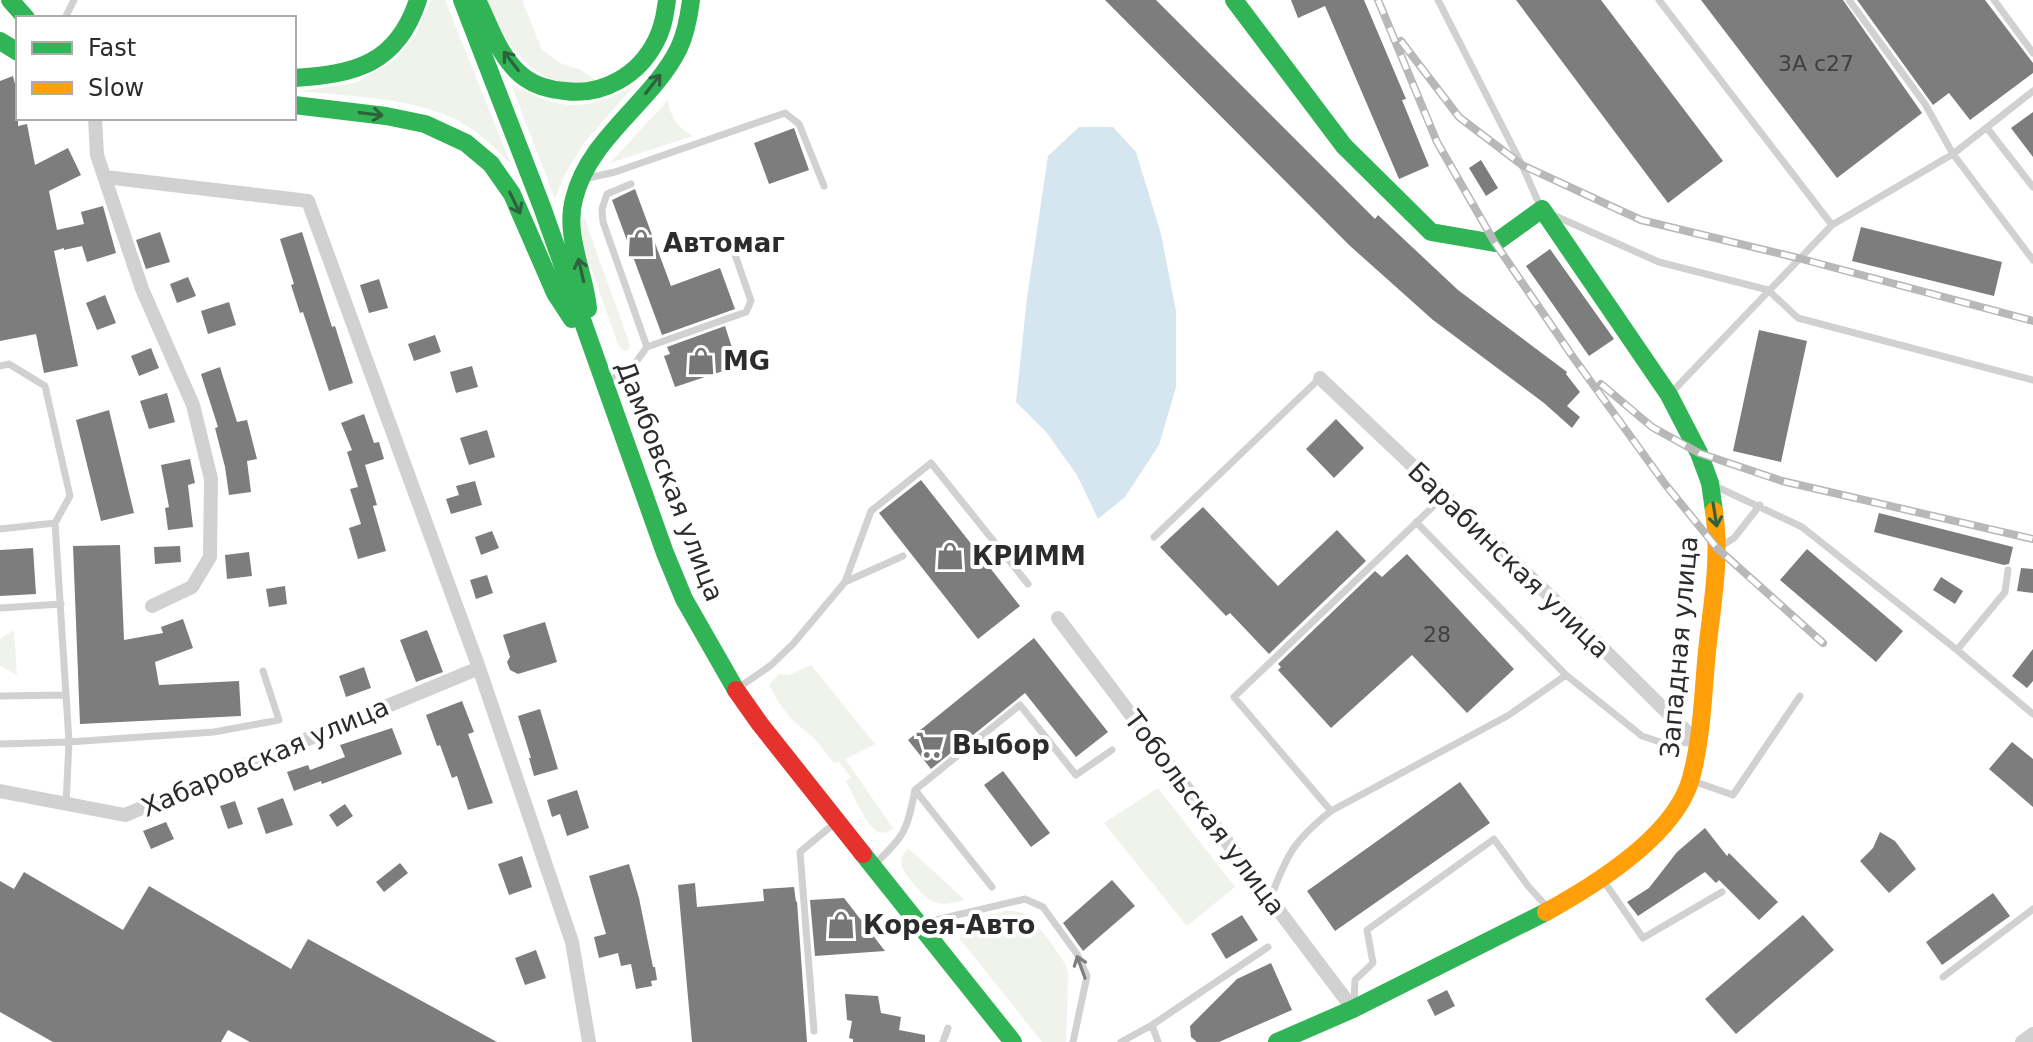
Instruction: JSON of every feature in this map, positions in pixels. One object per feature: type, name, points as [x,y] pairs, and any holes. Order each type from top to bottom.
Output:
[{"type":"main road","points":[[10,0],[24,16]]},
{"type":"main road","points":[[296,78],[345,73],[372,62],[395,46],[410,27],[418,0]]},
{"type":"main road","name":"Дамбовская улица","points":[[462,0],[542,207],[649,511],[684,599],[736,690],[783,755],[1013,1042]]},
{"type":"main road","points":[[477,0],[514,67],[526,78],[544,87],[570,94],[592,92],[618,82],[640,64],[658,40],[667,0]]},
{"type":"main road","points":[[590,347],[587,296],[571,223],[574,200],[581,178],[602,143],[674,57],[687,28],[691,0]]},
{"type":"main road","points":[[1234,0],[1344,146],[1431,232],[1495,243],[1542,209]]},
{"type":"main road","points":[[296,105],[425,124],[466,143],[491,164],[512,194],[555,293],[590,347]]},
{"type":"main road","name":"Западная улица","points":[[1277,1042],[1353,1009],[1549,910],[1601,878],[1646,844],[1669,820],[1691,780],[1698,743],[1717,548],[1710,483],[1699,453],[1669,395],[1542,209]]},
{"type":"street","points":[[95,120],[97,155],[142,289],[193,405],[211,479],[210,557],[192,587],[152,606]]},
{"type":"street","points":[[105,177],[308,201],[479,668],[572,942],[589,1042]]},
{"type":"street","name":"Барабинская улица","points":[[1320,378],[1551,597],[1698,743]]},
{"type":"street","name":"Тобольская улица","points":[[1058,618],[1353,1009]]},
{"type":"street","name":"Хабаровская улица","points":[[0,791],[125,815],[479,668]]},
{"type":"street","points":[[2022,1042],[2033,1034]]},
{"type":"lane","points":[[1438,0],[1542,209],[1659,262],[1768,290],[1798,318],[2033,380]]},
{"type":"lane","points":[[1659,0],[1832,225]]},
{"type":"lane","points":[[1849,0],[1925,104],[1953,154],[2033,260]]},
{"type":"lane","points":[[1994,0],[2033,53]]},
{"type":"lane","points":[[1669,395],[1832,225],[1953,154],[2033,91]]},
{"type":"lane","points":[[581,178],[615,172],[785,113],[799,124],[824,186]]},
{"type":"lane","points":[[1987,128],[2033,187]]},
{"type":"lane","points":[[631,184],[607,194],[602,209],[603,222],[647,347]]},
{"type":"lane","points":[[604,385],[633,366],[647,347],[746,312],[751,301],[731,243]]},
{"type":"lane","points":[[0,366],[9,364],[45,386],[70,496],[55,523],[69,742],[66,804]]},
{"type":"lane","points":[[1154,537],[1320,378]]},
{"type":"lane","points":[[736,690],[770,666],[793,644],[845,582],[871,511],[931,463],[1028,584]]},
{"type":"lane","points":[[1710,483],[1802,527],[2033,714]]},
{"type":"lane","points":[[1331,811],[1234,697],[1444,496]]},
{"type":"lane","points":[[1717,548],[1734,538],[1760,505]]},
{"type":"lane","points":[[1416,522],[1566,675],[1642,736],[1660,742],[1698,743]]},
{"type":"lane","points":[[0,529],[55,523]]},
{"type":"lane","points":[[845,582],[903,556]]},
{"type":"lane","points":[[1957,650],[2005,592],[2008,570]]},
{"type":"lane","points":[[0,608],[61,604]]},
{"type":"lane","points":[[0,744],[214,732],[279,720],[263,671]]},
{"type":"lane","points":[[1270,899],[1291,849],[1309,828],[1331,811],[1509,715],[1566,675]]},
{"type":"lane","points":[[0,696],[66,695]]},
{"type":"lane","points":[[1691,780],[1733,795],[1800,696]]},
{"type":"lane","points":[[873,866],[896,844],[908,826],[915,790],[1020,705],[1076,775],[1112,750]]},
{"type":"lane","points":[[915,790],[992,887]]},
{"type":"lane","points":[[814,1031],[800,852],[837,822]]},
{"type":"lane","points":[[1353,1009],[1355,980],[1373,963],[1367,930],[1494,839],[1549,910]]},
{"type":"lane","points":[[1601,878],[1643,938],[1722,892]]},
{"type":"lane","points":[[919,924],[1025,899],[1043,907],[1077,954],[1087,976],[1073,1042]]},
{"type":"lane","points":[[1943,977],[2033,909]]},
{"type":"lane","points":[[1121,1042],[1152,1025],[1268,947]]},
{"type":"lane","points":[[1152,1025],[1158,1042]]},
{"type":"lane","points":[[943,1042],[948,1028]]},
{"type":"shaded area","points":[[431,0],[445,0],[511,164],[464,124],[426,108],[299,91],[355,83],[395,60],[416,34]]},
{"type":"shaded area","points":[[486,0],[522,0],[542,50],[595,80],[569,83],[540,73],[508,41]]},
{"type":"shaded area","points":[[511,84],[544,99],[573,105],[602,100],[635,85],[584,143],[565,174],[555,199]]},
{"type":"shaded area","points":[[668,100],[676,121],[693,136],[610,163]]},
{"type":"shaded area","points":[[1079,127],[1113,127],[1136,152],[1161,234],[1176,311],[1176,387],[1159,445],[1125,497],[1098,519],[1077,475],[1047,433],[1016,402],[1027,298],[1048,156]]},
{"type":"shaded area","points":[[584,217],[630,345],[628,350],[619,347],[581,240]]},
{"type":"shaded area","points":[[14,630],[17,675],[0,666],[0,639]]},
{"type":"shaded area","points":[[811,665],[875,744],[845,759],[893,828],[887,832],[875,830],[870,825],[846,781],[851,777],[839,762],[834,763],[815,739],[791,719],[769,685],[779,674],[789,675]]},
{"type":"shaded area","points":[[1158,788],[1235,887],[1187,926],[1104,823]]},
{"type":"shaded area","points":[[908,848],[965,900],[940,903],[924,895],[902,866],[902,857]]},
{"type":"shaded area","points":[[1005,911],[1020,912],[1030,918],[1066,966],[1066,1042],[1042,1042],[960,939],[966,926],[972,922]]},
{"type":"building","points":[[1105,0],[1156,0],[1375,219],[1378,215],[1458,290],[1567,372],[1580,392],[1567,406],[1580,417],[1572,428],[1544,403],[1433,320],[1349,245]]},
{"type":"building","points":[[1291,0],[1364,0],[1406,99],[1402,100],[1429,166],[1399,179],[1325,6],[1298,18]]},
{"type":"building","points":[[1516,0],[1601,0],[1723,161],[1668,203]]},
{"type":"building","points":[[1701,0],[1843,0],[1922,113],[1837,178]]},
{"type":"building","points":[[1857,0],[1985,0],[2033,63],[2033,73],[1970,120],[1949,93],[1933,105]]},
{"type":"building","points":[[13,76],[16,120],[18,126],[27,124],[35,165],[68,148],[81,175],[49,191],[57,230],[84,224],[81,212],[103,206],[116,253],[87,262],[82,246],[54,251],[78,366],[44,373],[36,334],[0,341],[0,81]]},
{"type":"building","points":[[2033,112],[2033,157],[2011,128]]},
{"type":"building","points":[[794,128],[809,170],[769,184],[754,143]]},
{"type":"building","points":[[1481,160],[1498,188],[1486,196],[1469,168]]},
{"type":"building","name":"Автомаг","points":[[635,189],[671,286],[720,268],[735,309],[662,335],[612,200]]},
{"type":"building","points":[[1861,227],[2002,262],[1994,296],[1852,261]]},
{"type":"building","points":[[160,232],[170,262],[146,269],[136,240]]},
{"type":"building","points":[[302,232],[353,383],[329,391],[303,312],[300,313],[280,239]]},
{"type":"building","points":[[1550,249],[1614,339],[1589,356],[1526,266]]},
{"type":"building","points":[[188,277],[196,296],[177,303],[170,284]]},
{"type":"building","points":[[379,279],[388,308],[369,313],[360,285]]},
{"type":"building","points":[[105,295],[116,323],[97,330],[86,303]]},
{"type":"building","points":[[229,302],[236,325],[208,334],[201,311]]},
{"type":"building","name":"MG","points":[[725,326],[738,366],[675,387],[664,356],[670,354],[667,347]]},
{"type":"building","points":[[1759,330],[1807,341],[1781,462],[1733,451]]},
{"type":"building","points":[[435,335],[441,352],[414,361],[408,344]]},
{"type":"building","points":[[151,348],[159,368],[139,376],[131,356]]},
{"type":"building","points":[[472,366],[478,387],[456,393],[450,372]]},
{"type":"building","points":[[220,367],[237,422],[247,420],[257,459],[247,461],[251,492],[229,495],[215,428],[218,427],[201,374]]},
{"type":"building","points":[[167,393],[175,422],[149,429],[140,401]]},
{"type":"building","points":[[109,410],[134,513],[101,521],[76,420]]},
{"type":"building","points":[[364,414],[374,443],[379,442],[384,459],[365,465],[386,551],[358,559],[349,528],[361,524],[350,489],[358,487],[347,452],[352,450],[341,423]]},
{"type":"building","points":[[1336,419],[1364,448],[1334,478],[1306,449]]},
{"type":"building","points":[[487,430],[495,457],[469,465],[460,438]]},
{"type":"building","points":[[190,459],[195,483],[188,485],[193,527],[168,530],[165,508],[169,507],[161,465]]},
{"type":"building","points":[[921,480],[1020,606],[978,639],[879,513]]},
{"type":"building","points":[[475,481],[482,505],[451,514],[446,499],[459,495],[456,486]]},
{"type":"building","points":[[1203,507],[1278,586],[1337,530],[1366,561],[1269,654],[1230,613],[1226,616],[1160,547]]},
{"type":"building","points":[[1879,513],[2013,547],[2009,564],[1874,532]]},
{"type":"building","points":[[492,531],[499,548],[481,555],[475,537]]},
{"type":"building","points":[[120,545],[124,640],[163,633],[161,627],[183,619],[193,648],[155,662],[159,685],[239,681],[241,716],[80,724],[73,546]]},
{"type":"building","points":[[180,546],[181,562],[155,564],[154,547]]},
{"type":"building","points":[[33,548],[36,594],[0,596],[0,550]]},
{"type":"building","points":[[1807,549],[1903,631],[1876,662],[1780,580]]},
{"type":"building","points":[[249,552],[252,576],[227,579],[225,555]]},
{"type":"building","points":[[1407,554],[1514,669],[1467,713],[1412,655],[1331,728],[1278,670],[1281,667],[1278,664],[1375,571],[1382,577]]},
{"type":"building","points":[[2021,568],[2033,569],[2033,593],[2017,591]]},
{"type":"building","points":[[487,575],[493,593],[476,599],[470,580]]},
{"type":"building","points":[[1941,577],[1963,591],[1955,604],[1933,590]]},
{"type":"building","points":[[285,586],[287,604],[269,607],[266,589]]},
{"type":"building","points":[[545,622],[557,662],[518,674],[510,670],[507,662],[510,657],[503,635]]},
{"type":"building","points":[[427,630],[443,672],[416,682],[400,640]]},
{"type":"building","points":[[1034,638],[1108,732],[1076,757],[1025,693],[931,769],[908,740]]},
{"type":"building","points":[[2033,649],[2033,681],[2027,688],[2012,676]]},
{"type":"building","points":[[364,667],[371,688],[346,697],[339,676]]},
{"type":"building","points":[[462,701],[474,732],[468,734],[493,803],[468,810],[457,776],[452,778],[426,715]]},
{"type":"building","points":[[540,709],[558,769],[534,776],[518,716]]},
{"type":"building","points":[[392,728],[402,754],[322,784],[321,781],[294,791],[287,772],[308,765],[310,770],[345,757],[340,745]]},
{"type":"building","points":[[2012,742],[2033,759],[2033,807],[1989,769]]},
{"type":"building","points":[[1003,771],[1050,833],[1031,847],[984,785]]},
{"type":"building","points":[[1460,782],[1490,823],[1335,931],[1307,891]]},
{"type":"building","points":[[577,790],[589,828],[567,836],[560,814],[552,817],[547,800]]},
{"type":"building","points":[[283,798],[293,825],[266,834],[257,808]]},
{"type":"building","points":[[235,801],[243,824],[228,829],[220,806]]},
{"type":"building","points":[[345,804],[353,816],[337,827],[329,815]]},
{"type":"building","points":[[166,822],[174,839],[151,849],[143,831]]},
{"type":"building","points":[[1705,828],[1727,856],[1729,853],[1778,902],[1759,920],[1719,880],[1716,883],[1705,872],[1638,916],[1627,902],[1649,888],[1677,852]]},
{"type":"building","points":[[1880,832],[1895,841],[1916,869],[1889,893],[1860,861],[1873,848]]},
{"type":"building","points":[[522,856],[532,887],[509,895],[498,864]]},
{"type":"building","points":[[400,863],[408,873],[384,892],[376,882]]},
{"type":"building","points":[[629,864],[657,980],[651,981],[652,986],[636,989],[631,964],[621,966],[618,953],[599,958],[594,937],[606,934],[589,876]]},
{"type":"building","points":[[24,872],[123,930],[149,886],[291,969],[308,939],[497,1042],[250,1042],[228,1030],[221,1042],[53,1042],[0,1012],[0,881],[14,889]]},
{"type":"building","points":[[1112,880],[1135,906],[1083,951],[1063,923]]},
{"type":"building","points":[[695,883],[697,907],[764,901],[763,889],[794,887],[807,1042],[692,1042],[678,885]]},
{"type":"building","points":[[1993,893],[2010,916],[1942,965],[1926,942]]},
{"type":"building","name":"Корея-Авто","points":[[844,898],[885,951],[815,956],[810,900]]},
{"type":"building","points":[[1242,915],[1258,940],[1226,959],[1211,934]]},
{"type":"building","points":[[1803,915],[1834,950],[1736,1034],[1705,999]]},
{"type":"building","points":[[536,950],[546,978],[525,985],[515,958]]},
{"type":"building","points":[[1271,963],[1292,1010],[1219,1042],[1197,1042],[1191,1037],[1190,1026],[1237,979]]},
{"type":"building","points":[[1447,990],[1455,1006],[1435,1016],[1427,1000]]},
{"type":"building","points":[[845,994],[878,996],[881,1013],[901,1017],[899,1030],[925,1035],[925,1042],[853,1042],[849,1038],[852,1021],[847,1020]]},
{"type":"railway","points":[[1378,0],[1437,142],[1495,243],[1573,357],[1665,484],[1717,548],[1823,643]]},
{"type":"railway","points":[[1401,41],[1459,117],[1522,165],[1641,220],[2033,321]]},
{"type":"railway","points":[[1601,384],[1652,427],[1699,453],[1782,481],[2033,539]]},
{"type":"traffic: fast","points":[[10,0],[24,16]]},
{"type":"traffic: fast","points":[[296,78],[337,73],[371,62],[398,39],[418,0]]},
{"type":"traffic: fast","points":[[462,0],[542,207],[665,553],[684,599],[736,690]]},
{"type":"traffic: fast","points":[[477,0],[496,42],[516,71],[544,87],[579,92],[618,81],[640,64],[658,36],[667,0]]},
{"type":"traffic: fast","points":[[588,309],[573,241],[574,199],[593,157],[653,86],[679,48],[691,0]]},
{"type":"traffic: fast","points":[[1234,0],[1344,146],[1431,232],[1495,243],[1542,209],[1669,395],[1699,453],[1710,483],[1714,511]]},
{"type":"traffic: fast","points":[[0,41],[16,51]]},
{"type":"traffic: fast","points":[[296,105],[425,124],[466,143],[491,164],[512,194],[555,293],[572,319]]},
{"type":"traffic: fast","points":[[863,854],[1013,1042]]},
{"type":"traffic: fast","points":[[1277,1042],[1353,1009],[1546,912]]},
{"type":"traffic: slow","points":[[1546,912],[1609,873],[1651,838],[1669,819],[1691,778],[1702,715],[1713,599],[1716,563],[1714,511]]},
{"type":"traffic: jam","points":[[736,690],[863,854]]},
{"type":"place","name":"Автомаг","points":[[641,243]]},
{"type":"place","name":"MG","points":[[701,361]]},
{"type":"place","name":"КРИММ","points":[[950,556]]},
{"type":"place","name":"Выбор","points":[[930,745]]},
{"type":"place","name":"Корея-Авто","points":[[841,925]]}]
